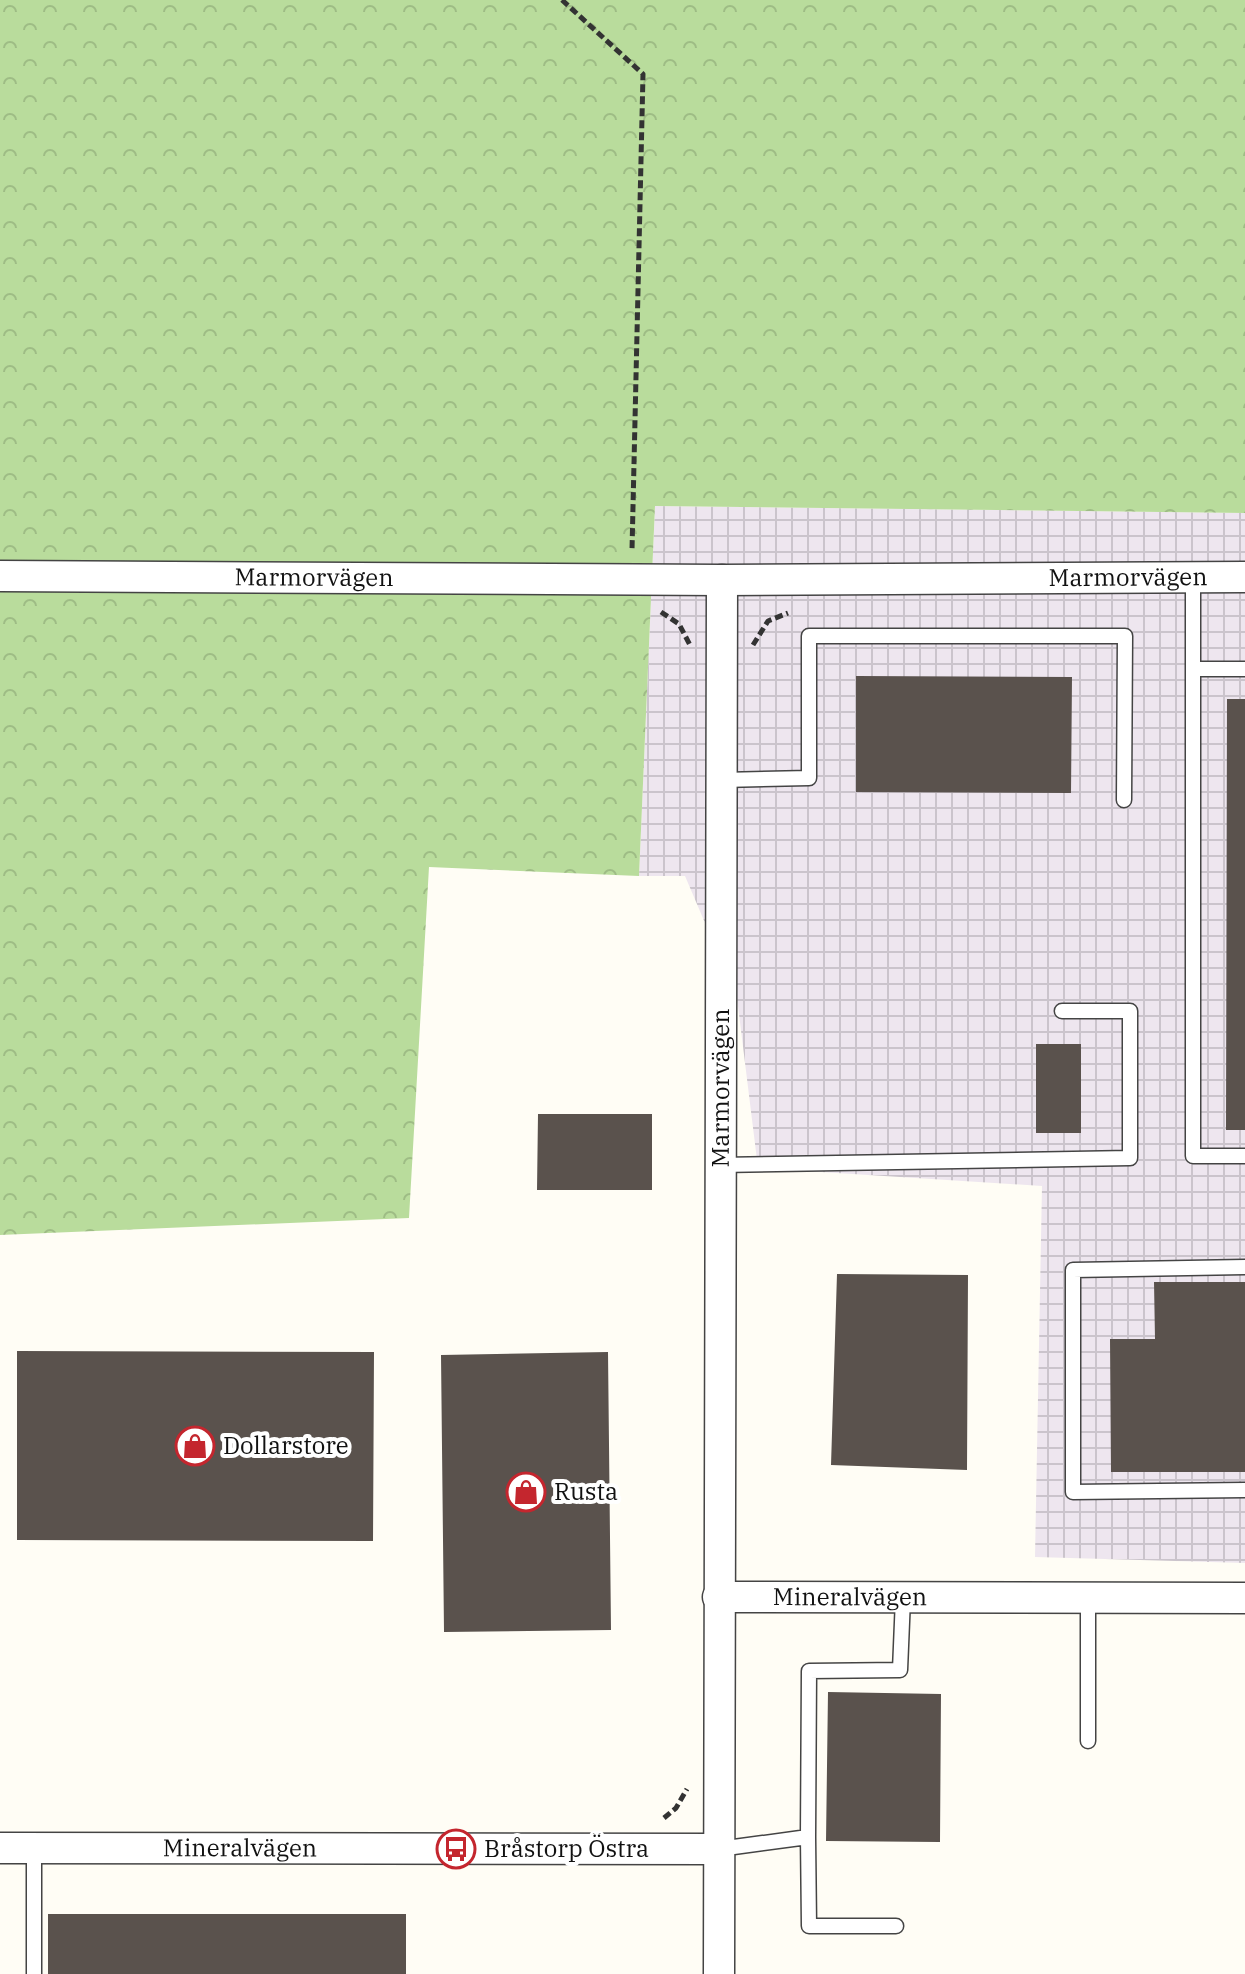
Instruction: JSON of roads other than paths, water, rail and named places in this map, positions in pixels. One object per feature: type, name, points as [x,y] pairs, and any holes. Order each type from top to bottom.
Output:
[{"type":"street","name":"Marmorvägen","points":[[0,576],[722,580],[1245,577]]},
{"type":"street","name":"Marmorvägen","points":[[718,1597],[722,580]]},
{"type":"street","name":"Mineralvägen","points":[[718,1597],[1241,1600]]},
{"type":"street","points":[[718,1597],[719,1974]]},
{"type":"street","name":"Mineralvägen","points":[[0,1848],[719,1849]]},
{"type":"lane","points":[[1193,577],[1193,1156],[1245,1156]]},
{"type":"lane","points":[[722,780],[809,778],[809,636],[1125,636],[1124,800]]},
{"type":"lane","points":[[1193,669],[1245,669]]},
{"type":"lane","points":[[720,1165],[1130,1158],[1130,1011],[1062,1011]]},
{"type":"lane","points":[[1245,1267],[1073,1270],[1073,1492],[1245,1490]]},
{"type":"lane","points":[[896,1926],[809,1926],[809,1671],[900,1670],[903,1598]]},
{"type":"lane","points":[[1088,1599],[1088,1741]]},
{"type":"lane","points":[[719,1849],[808,1837]]},
{"type":"lane","points":[[34,1848],[34,1974]]},
{"type":"place","name":"Dollarstore","points":[[195,1446]]},
{"type":"place","name":"Rusta","points":[[526,1492]]},
{"type":"place","name":"Bråstorp Östra","points":[[456,1849]]}]
